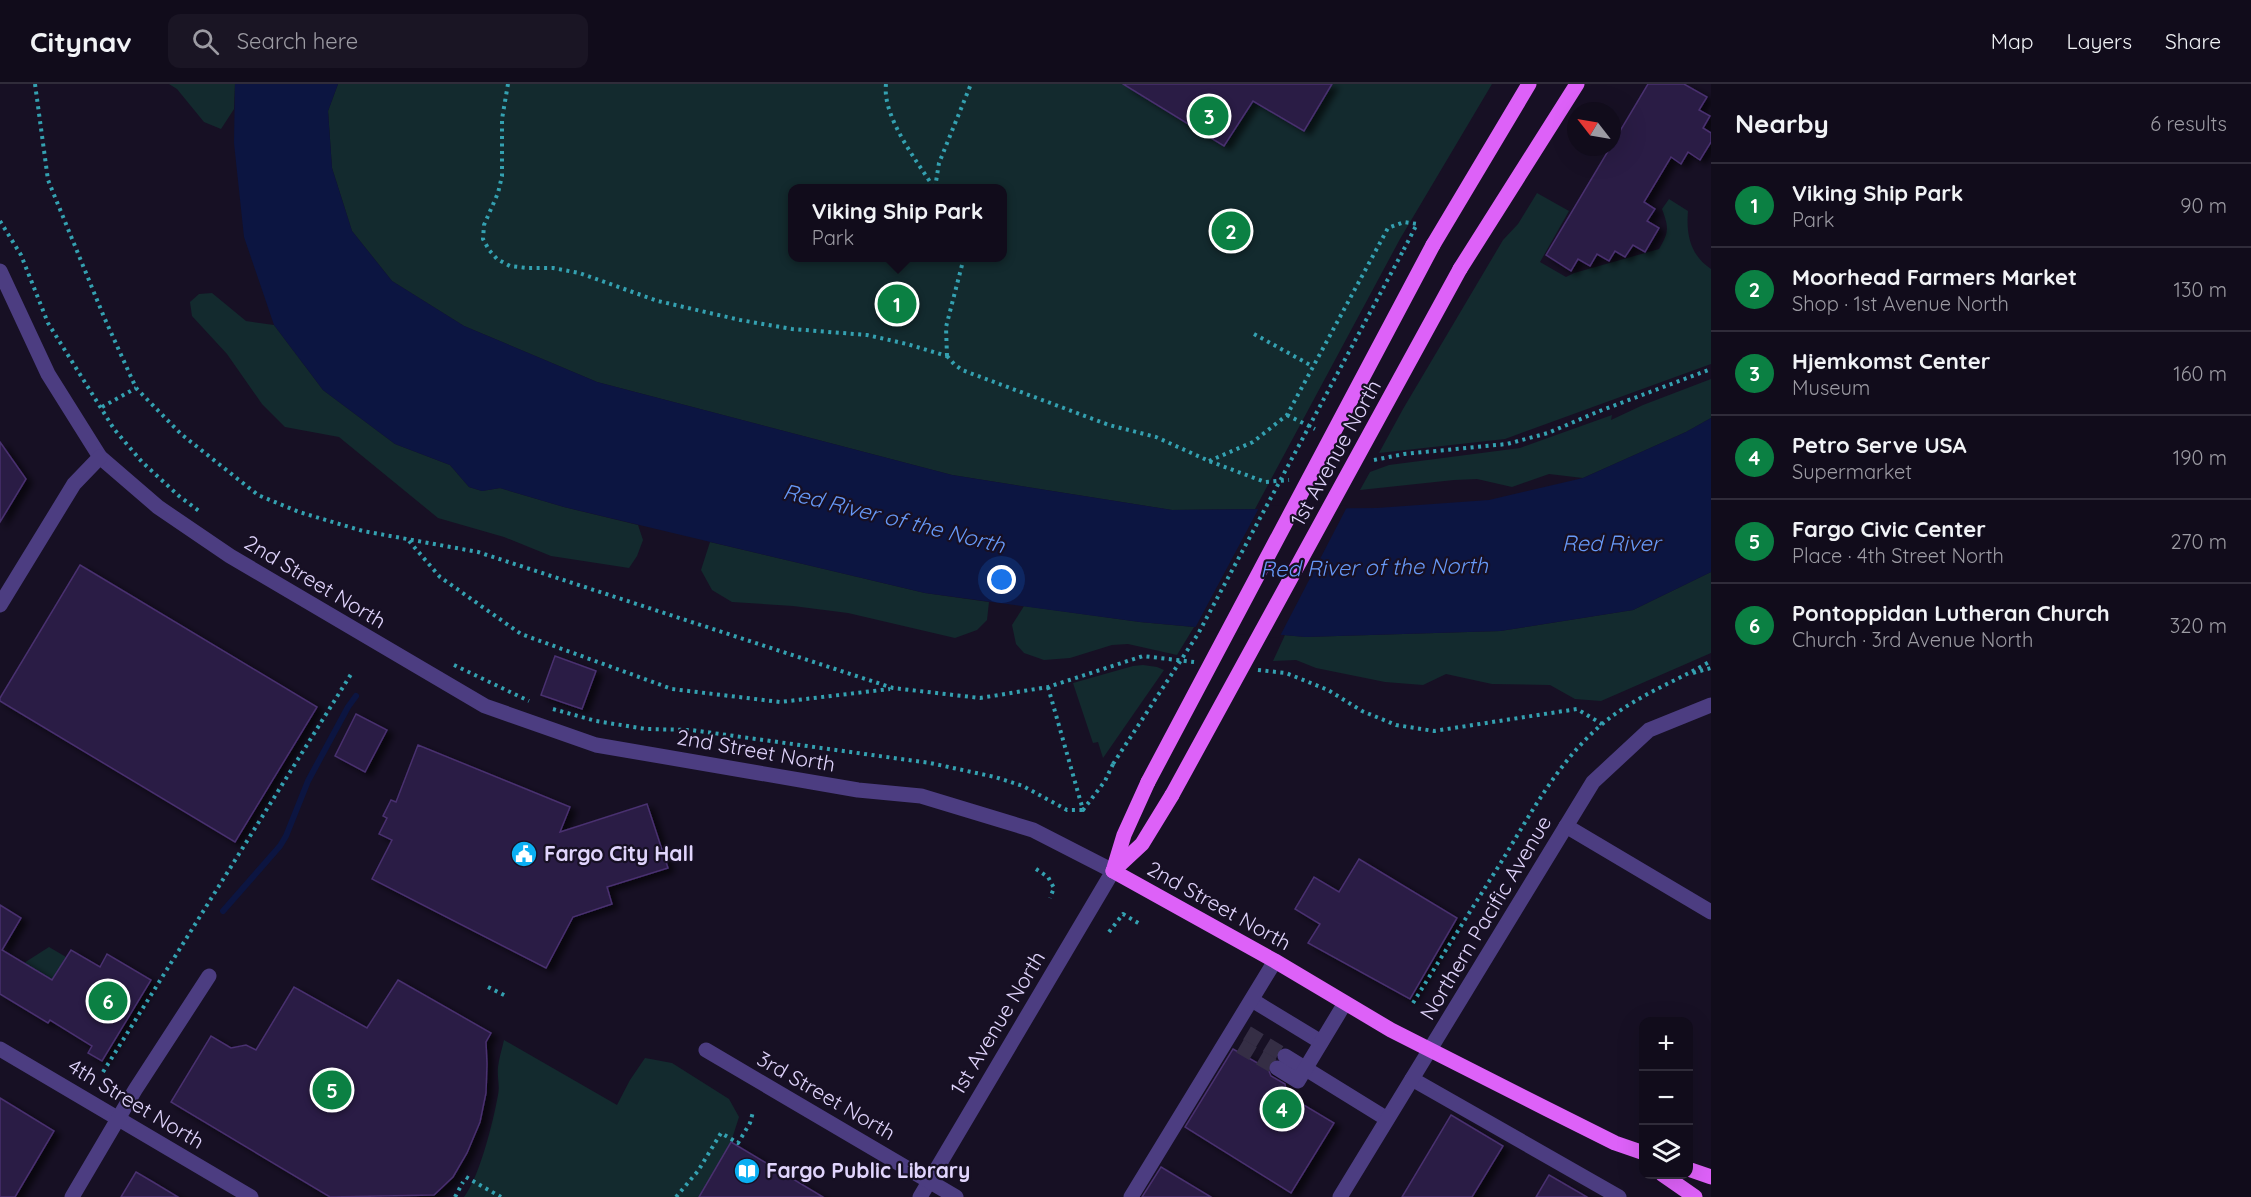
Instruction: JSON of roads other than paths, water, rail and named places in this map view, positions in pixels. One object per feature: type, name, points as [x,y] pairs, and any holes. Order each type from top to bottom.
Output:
[{"type":"main road","name":"1st Avenue North","points":[[1113,871],[1124,835],[1148,782],[1433,245],[1529,84]]},
{"type":"main road","name":"1st Avenue North","points":[[1113,871],[1142,844],[1172,795],[1460,269],[1577,84]]},
{"type":"main road","name":"2nd Street North","points":[[1113,871],[1430,1050],[1615,1143],[1639,1159]]},
{"type":"main road","name":"2nd Street North","points":[[1615,1143],[1639,1151]]},
{"type":"main road","points":[[1693,1170],[1711,1177]]},
{"type":"main road","points":[[1669,1179],[1695,1197]]},
{"type":"street","name":"2nd Street North","points":[[0,271],[48,374],[100,457],[158,507],[230,556],[484,706],[596,745],[858,790],[921,796],[1033,830],[1113,871]]},
{"type":"street","points":[[0,605],[74,484],[100,457]]},
{"type":"street","name":"Northern Pacific Avenue","points":[[1340,1197],[1593,782],[1649,730],[1711,705]]},
{"type":"street","points":[[1566,826],[1711,912]]},
{"type":"street","name":"1st Avenue North","points":[[920,1197],[1113,871]]},
{"type":"street","points":[[1131,1197],[1238,1036],[1252,1000],[1275,961]]},
{"type":"street","points":[[72,1197],[135,1090],[209,976]]},
{"type":"street","points":[[1252,1000],[1321,1042]]},
{"type":"street","points":[[1305,1068],[1345,1003]]},
{"type":"street","name":"4th Street North","points":[[0,1049],[251,1197]]},
{"type":"street","name":"3rd Street North","points":[[706,1050],[956,1197]]},
{"type":"street","points":[[1281,1062],[1305,1068],[1387,1119]]},
{"type":"street","points":[[1412,1079],[1619,1197]]},
{"type":"water","name":"Red River","points":[[235,84],[338,84],[328,111],[332,168],[352,231],[392,281],[464,326],[597,382],[952,475],[1172,510],[1377,508],[1489,500],[1583,478],[1686,432],[1711,418],[1711,572],[1633,610],[1500,631],[1305,637],[1140,622],[925,593],[564,507],[500,488],[482,491],[469,487],[450,465],[395,444],[323,390],[274,325],[244,237],[234,143]]},
{"type":"waterway","points":[[223,911],[280,846],[308,781],[356,696]]},
{"type":"tunnel","points":[[1247,1033],[1285,1056]]},
{"type":"tunnel","points":[[1240,1046],[1277,1068]]},
{"type":"place","name":"Hjemkomst Center","points":[[1209,116]]},
{"type":"place","name":"Moorhead Farmers Market","points":[[1231,231]]},
{"type":"place","name":"Viking Ship Park","points":[[897,304]]},
{"type":"place","name":"Fargo City Hall","points":[[524,854]]},
{"type":"place","name":"Pontoppidan Lutheran Church","points":[[108,1001]]},
{"type":"place","name":"Fargo Civic Center","points":[[332,1090]]},
{"type":"place","name":"Petro Serve USA","points":[[1282,1109]]},
{"type":"place","name":"Fargo Public Library","points":[[747,1171]]},
{"type":"water label","name":"Red River of the North","points":[[894,518]]},
{"type":"water label","name":"Red River of the North","points":[[1374,567]]}]
